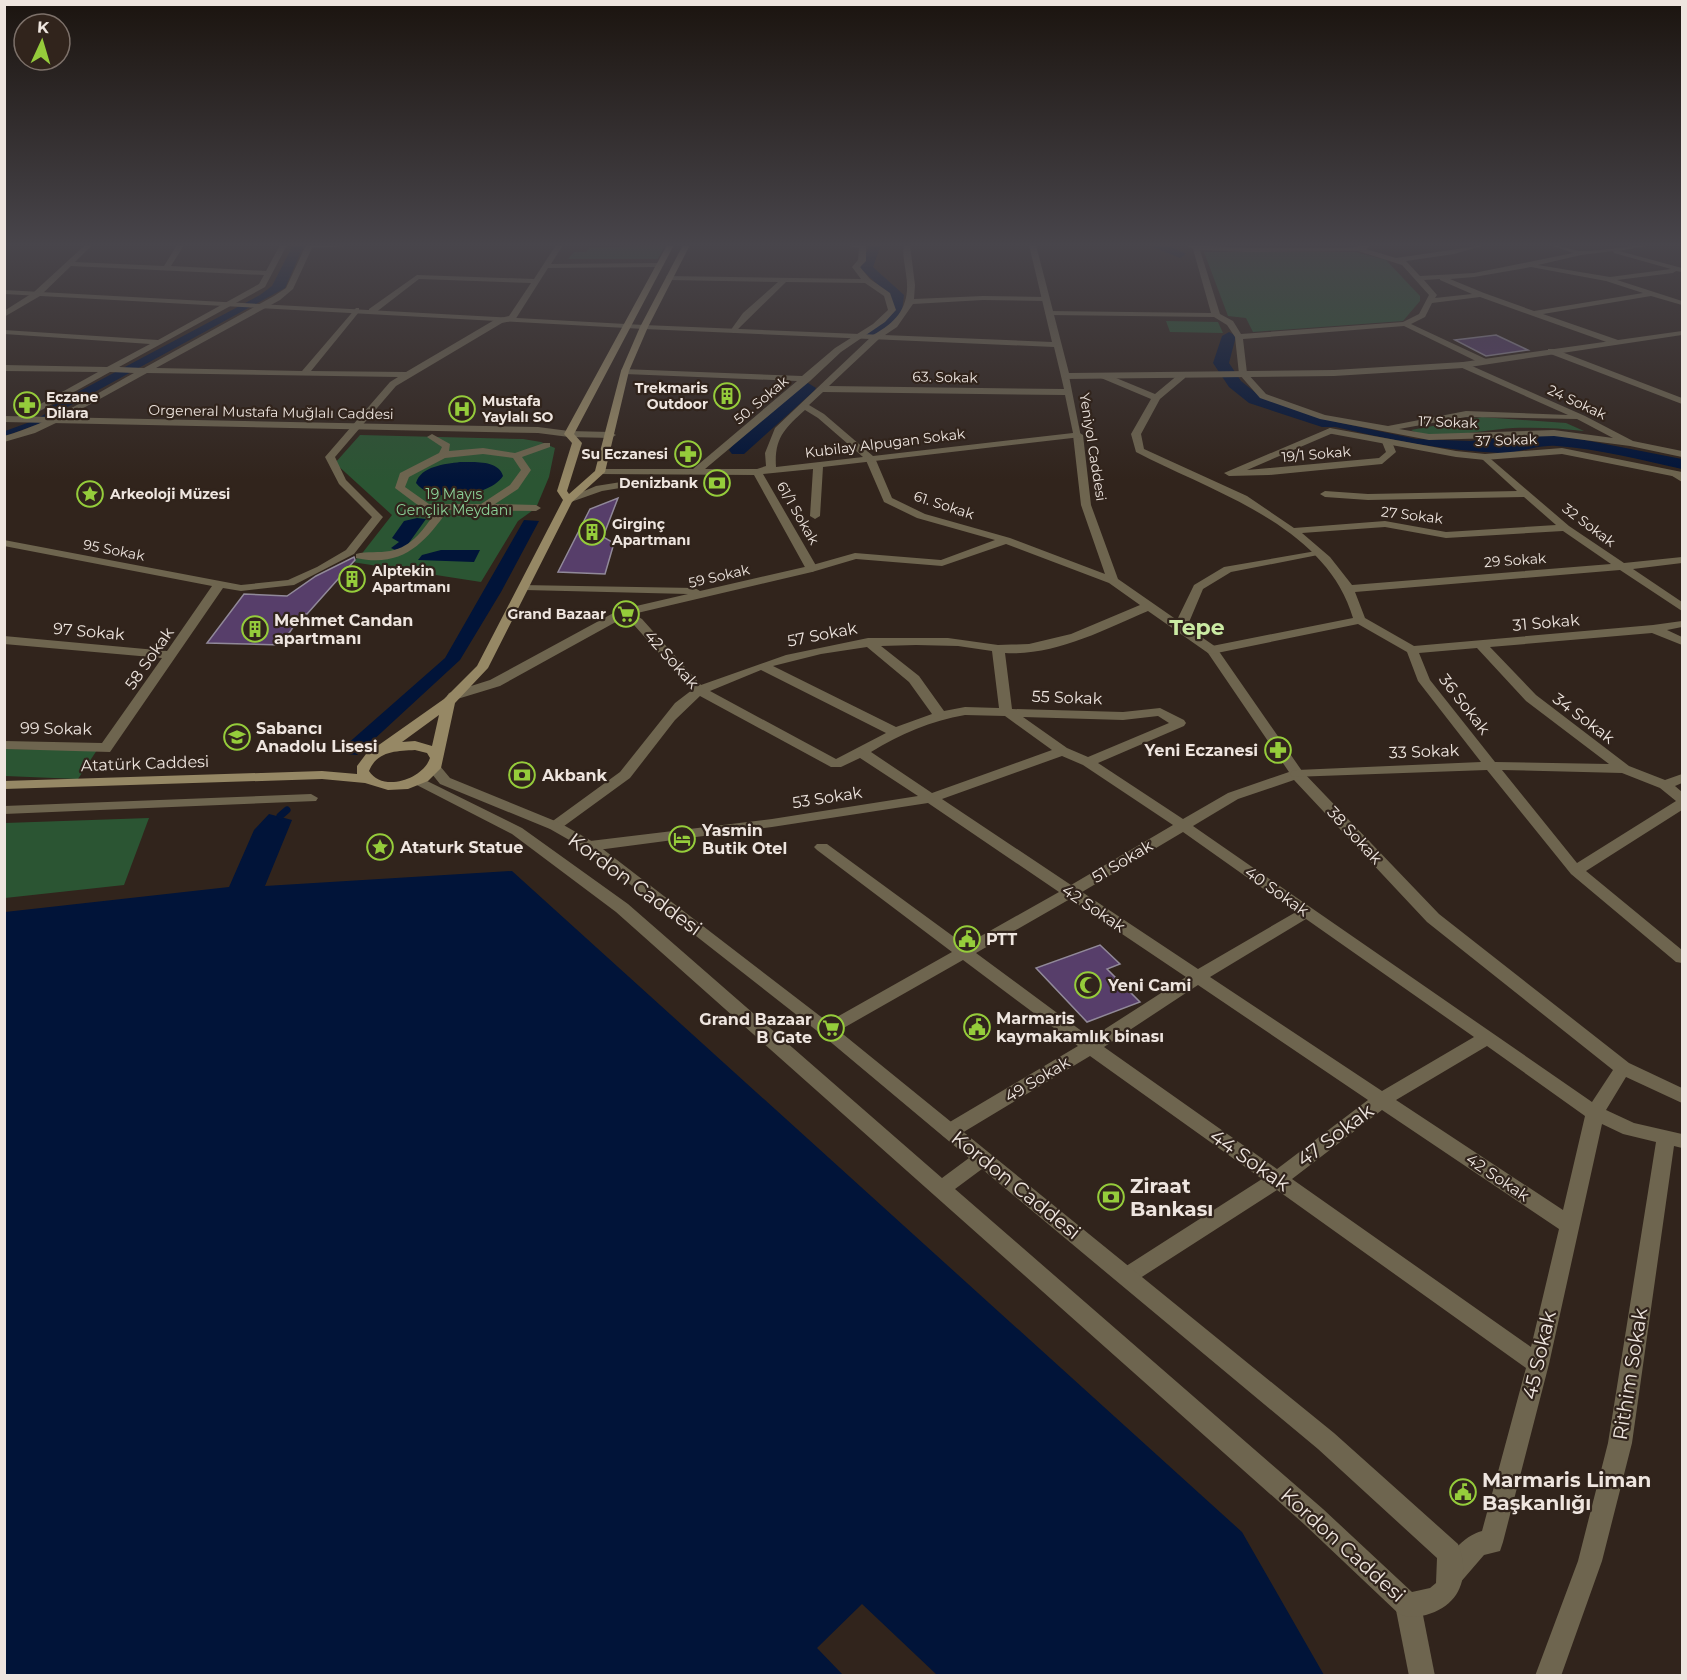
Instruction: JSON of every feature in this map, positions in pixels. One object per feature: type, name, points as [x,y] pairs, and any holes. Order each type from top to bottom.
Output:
[{"type":"main road","points":[[627,326],[569,434],[577,443],[562,491],[568,500],[600,472],[614,424],[625,371],[646,323]]},
{"type":"main road","name":"Atatürk Caddesi","points":[[322,775],[364,763],[451,699],[482,668],[568,500]]},
{"type":"main road","points":[[416,782],[436,762],[451,699]]},
{"type":"main road","points":[[386,748],[418,745],[431,749],[436,762]]},
{"type":"main road","points":[[364,763],[362,771],[367,779]]},
{"type":"main road","name":"Atatürk Caddesi","points":[[4,786],[322,775],[367,779],[389,786],[416,782]]},
{"type":"street","points":[[25,419],[158,342],[195,323]]},
{"type":"street","points":[[4,440],[32,431],[229,323]]},
{"type":"street","points":[[305,372],[345,323]]},
{"type":"street","points":[[354,427],[393,384],[495,323]]},
{"type":"street","points":[[590,323],[1057,345]]},
{"type":"street","points":[[734,331],[740,323]]},
{"type":"street","name":"50. Sokak","points":[[694,473],[855,336],[877,323]]},
{"type":"street","points":[[762,471],[771,467],[770,453],[778,430],[876,337],[898,323]]},
{"type":"street","name":"Yeniyol Caddesi","points":[[1052,323],[1078,435],[1086,505],[1113,581]]},
{"type":"street","points":[[1230,323],[1239,338],[1244,374]]},
{"type":"street","points":[[1562,323],[1615,342]]},
{"type":"street","points":[[1239,338],[1405,324],[1483,361]]},
{"type":"street","points":[[4,332],[158,342]]},
{"type":"street","points":[[1065,376],[1334,373],[1464,365],[1681,334]]},
{"type":"street","points":[[1551,351],[1683,401]]},
{"type":"street","name":"24 Sokak","points":[[1464,365],[1582,418],[1630,443],[1683,454]]},
{"type":"street","points":[[4,368],[406,375]]},
{"type":"street","points":[[625,371],[807,379]]},
{"type":"street","name":"17 Sokak","points":[[1244,374],[1263,396],[1284,405],[1382,429],[1429,437],[1554,433],[1630,443]]},
{"type":"street","points":[[1104,376],[1156,398]]},
{"type":"street","points":[[1182,376],[1156,398],[1136,434],[1139,450],[1241,497],[1292,531],[1318,552],[1341,576],[1356,601],[1360,620]]},
{"type":"street","name":"63. Sokak","points":[[821,388],[1069,392]]},
{"type":"street","name":"61. Sokak","points":[[803,405],[870,458],[888,500],[921,516],[1006,540],[1113,581]]},
{"type":"street","points":[[1382,429],[1466,414],[1582,418]]},
{"type":"street","name":"Orgeneral Mustafa Muğlalı Caddesi","points":[[4,419],[538,430]]},
{"type":"street","points":[[1199,479],[1229,473],[1330,431],[1346,421]]},
{"type":"street","points":[[538,430],[574,424],[614,424]]},
{"type":"street","name":"95 Sokak","points":[[4,543],[219,585],[241,588],[290,583],[350,552],[378,517],[365,507],[332,468],[330,457],[354,427]]},
{"type":"street","points":[[538,430],[569,434],[611,435]]},
{"type":"street","name":"37 Sokak","points":[[1330,431],[1485,457],[1562,451],[1680,476]]},
{"type":"street","name":"Kubilay Alpugan Sokak","points":[[600,472],[762,471],[1078,435]]},
{"type":"street","points":[[432,437],[447,446],[443,455]]},
{"type":"street","name":"19/1 Sokak","points":[[1229,473],[1269,472],[1382,461],[1391,452],[1387,442]]},
{"type":"street","points":[[536,508],[427,507],[400,488],[405,475],[443,455],[483,451],[516,456],[547,445]]},
{"type":"street","points":[[483,507],[514,487],[526,470],[516,456]]},
{"type":"street","name":"32 Sokak","points":[[1485,457],[1565,528],[1621,568],[1683,607]]},
{"type":"street","points":[[815,516],[818,464]]},
{"type":"street","name":"61/1 Sokak","points":[[762,471],[813,569]]},
{"type":"street","name":"Kubilay Alpugan Sokak","points":[[568,500],[600,488],[694,473]]},
{"type":"street","points":[[1325,494],[1368,497],[1527,494]]},
{"type":"street","points":[[360,556],[390,556],[419,544],[445,507]]},
{"type":"street","name":"27 Sokak","points":[[1292,531],[1385,524],[1446,535],[1565,528]]},
{"type":"street","name":"59 Sokak","points":[[451,699],[495,683],[623,613],[813,569],[855,556],[942,562],[1006,540]]},
{"type":"street","points":[[1180,628],[1198,587],[1228,569],[1318,552]]},
{"type":"street","name":"29 Sokak","points":[[1348,589],[1621,568],[1683,560]]},
{"type":"street","name":"38 Sokak","points":[[1113,581],[1212,650],[1297,774],[1433,918],[1623,1068],[1683,1096]]},
{"type":"street","name":"58 Sokak","points":[[106,748],[219,585]]},
{"type":"street","points":[[525,587],[719,591]]},
{"type":"street","name":"57 Sokak","points":[[555,826],[626,774],[682,705],[699,690],[763,666],[827,648],[868,642],[948,642],[998,650],[1027,649],[1079,636],[1148,606]]},
{"type":"street","name":"42 Sokak","points":[[623,613],[639,622],[699,690],[836,764],[861,752],[1569,1225]]},
{"type":"street","points":[[1212,650],[1360,620],[1412,650]]},
{"type":"street","name":"31 Sokak","points":[[1412,650],[1653,629],[1683,624]]},
{"type":"street","points":[[1653,629],[1683,641]]},
{"type":"street","name":"97 Sokak","points":[[4,640],[171,656]]},
{"type":"street","points":[[868,642],[914,679],[939,714]]},
{"type":"street","name":"34 Sokak","points":[[1480,644],[1531,698],[1624,769],[1665,785],[1683,801]]},
{"type":"street","points":[[998,650],[1006,711]]},
{"type":"street","name":"36 Sokak","points":[[1412,650],[1424,681],[1576,871],[1681,954]]},
{"type":"street","points":[[763,666],[895,732]]},
{"type":"street","name":"55 Sokak","points":[[861,752],[895,732],[939,714],[965,711],[1123,716],[1160,712],[1179,723],[1088,762]]},
{"type":"street","name":"40 Sokak","points":[[1006,711],[1062,751],[1088,762],[1182,825],[1595,1113],[1630,1129],[1674,1138]]},
{"type":"street","name":"99 Sokak","points":[[4,745],[106,748]]},
{"type":"street","name":"53 Sokak","points":[[590,846],[772,823],[929,799],[1062,751]]},
{"type":"street","name":"Kordon Caddesi","points":[[416,782],[517,831],[622,908],[1314,1517],[1408,1605],[1434,1602],[1446,1591],[1450,1575],[1449,1553],[1395,1501],[1326,1441],[827,1030],[590,846],[555,826],[445,781],[436,762]]},
{"type":"street","name":"33 Sokak","points":[[1297,774],[1490,766],[1624,769]]},
{"type":"street","name":"51 Sokak","points":[[827,1030],[1071,892],[1233,796],[1297,774]]},
{"type":"street","points":[[1665,785],[1683,778]]},
{"type":"street","points":[[4,810],[311,798]]},
{"type":"street","points":[[1576,871],[1683,801]]},
{"type":"street","name":"44 Sokak","points":[[822,847],[965,951],[1091,1047],[1538,1364]]},
{"type":"street","name":"49 Sokak","points":[[950,1131],[1091,1047],[1198,977],[1306,912]]},
{"type":"street","name":"47 Sokak","points":[[1126,1276],[1278,1179],[1382,1100],[1487,1038]]},
{"type":"street","name":"45 Sokak","points":[[1450,1575],[1478,1544],[1491,1542],[1538,1364],[1595,1113],[1623,1068]]},
{"type":"street","name":"Rithim Sokak","points":[[1548,1676],[1590,1561],[1620,1443],[1674,1138]]},
{"type":"street","points":[[941,1189],[982,1158]]},
{"type":"street","points":[[1408,1605],[1422,1676]]},
{"type":"green space","points":[[1167,323],[1219,323],[1223,333],[1170,332]]},
{"type":"green space","points":[[1249,323],[1370,323],[1253,332]]},
{"type":"green space","points":[[1482,417],[1566,423],[1584,431],[1522,428],[1432,435],[1411,430]]},
{"type":"green space","name":"19 Mayıs Gençlik Meydanı","points":[[360,435],[523,439],[541,442],[555,448],[549,477],[536,508],[518,521],[481,582],[352,562],[360,556],[392,515],[335,463]]},
{"type":"green space","points":[[5,749],[97,750],[78,779],[5,776]]},
{"type":"green space","points":[[149,818],[124,885],[5,898],[5,823]]},
{"type":"water","points":[[207,323],[220,323],[60,411],[44,410]]},
{"type":"water","points":[[1332,421],[1416,439],[1470,441],[1515,436],[1564,436],[1682,459],[1682,469],[1573,447],[1543,446],[1502,453],[1437,447],[1331,426],[1328,423]]},
{"type":"water","points":[[460,462],[479,462],[491,465],[497,467],[503,476],[486,489],[460,495],[434,494],[424,490],[416,483],[428,469]]},
{"type":"water","points":[[417,518],[426,519],[406,547],[395,550],[391,548],[399,542],[392,538],[404,521]]},
{"type":"water","points":[[524,520],[539,521],[501,592],[460,660],[357,755],[337,753],[445,658]]},
{"type":"water","points":[[441,550],[480,550],[474,562],[418,560],[422,555]]},
{"type":"water","points":[[269,814],[292,820],[265,886],[512,871],[1242,1532],[1324,1675],[937,1675],[862,1604],[817,1648],[843,1675],[5,1675],[5,912],[229,887],[254,830]]},
{"type":"building","points":[[1496,335],[1528,350],[1486,356],[1455,340]]},
{"type":"building","name":"Girginç Apartmanı","points":[[618,498],[603,537],[614,543],[605,574],[558,572],[590,509]]},
{"type":"building","name":"Mehmet Candan apartmanı","points":[[354,557],[355,560],[307,614],[302,614],[281,645],[207,643],[244,594],[287,596],[316,576]]},
{"type":"building","name":"Yeni Cami","points":[[1100,945],[1120,964],[1107,969],[1140,1002],[1087,1022],[1036,968]]},
{"type":"waterway","points":[[870,334],[885,323]]},
{"type":"waterway","points":[[1229,336],[1221,363],[1235,384],[1255,400],[1328,423]]},
{"type":"waterway","points":[[738,450],[808,388]]},
{"type":"waterway","points":[[4,434],[37,422],[63,406]]},
{"type":"waterway","points":[[280,816],[287,810]]},
{"type":"place","name":"Trekmaris Outdoor","points":[[727,396]]},
{"type":"place","name":"Eczane Dilara","points":[[27,405]]},
{"type":"place","name":"Mustafa Yaylalı SO","points":[[462,409]]},
{"type":"place","name":"Su Eczanesi","points":[[688,454]]},
{"type":"place","name":"Denizbank","points":[[717,483]]},
{"type":"place","name":"Arkeoloji Müzesi","points":[[90,494]]},
{"type":"place","name":"Girginç Apartmanı","points":[[592,532]]},
{"type":"place","name":"Alptekin Apartmanı","points":[[352,579]]},
{"type":"place","name":"Grand Bazaar","points":[[626,614]]},
{"type":"place","name":"Mehmet Candan apartmanı","points":[[255,629]]},
{"type":"place","name":"Sabancı Anadolu Lisesi","points":[[237,737]]},
{"type":"place","name":"Yeni Eczanesi","points":[[1278,750]]},
{"type":"place","name":"Akbank","points":[[522,775]]},
{"type":"place","name":"Yasmin Butik Otel","points":[[682,839]]},
{"type":"place","name":"Ataturk Statue","points":[[380,847]]},
{"type":"place","name":"PTT","points":[[967,939]]},
{"type":"place","name":"Yeni Cami","points":[[1088,985]]},
{"type":"place","name":"Marmaris kaymakamlık binası","points":[[977,1027]]},
{"type":"place","name":"Grand Bazaar B Gate","points":[[831,1028]]},
{"type":"place","name":"Ziraat Bankası","points":[[1111,1197]]},
{"type":"place","name":"Marmaris Liman Başkanlığı","points":[[1463,1492]]},
{"type":"district","name":"Tepe","points":[[1197,627]]}]
